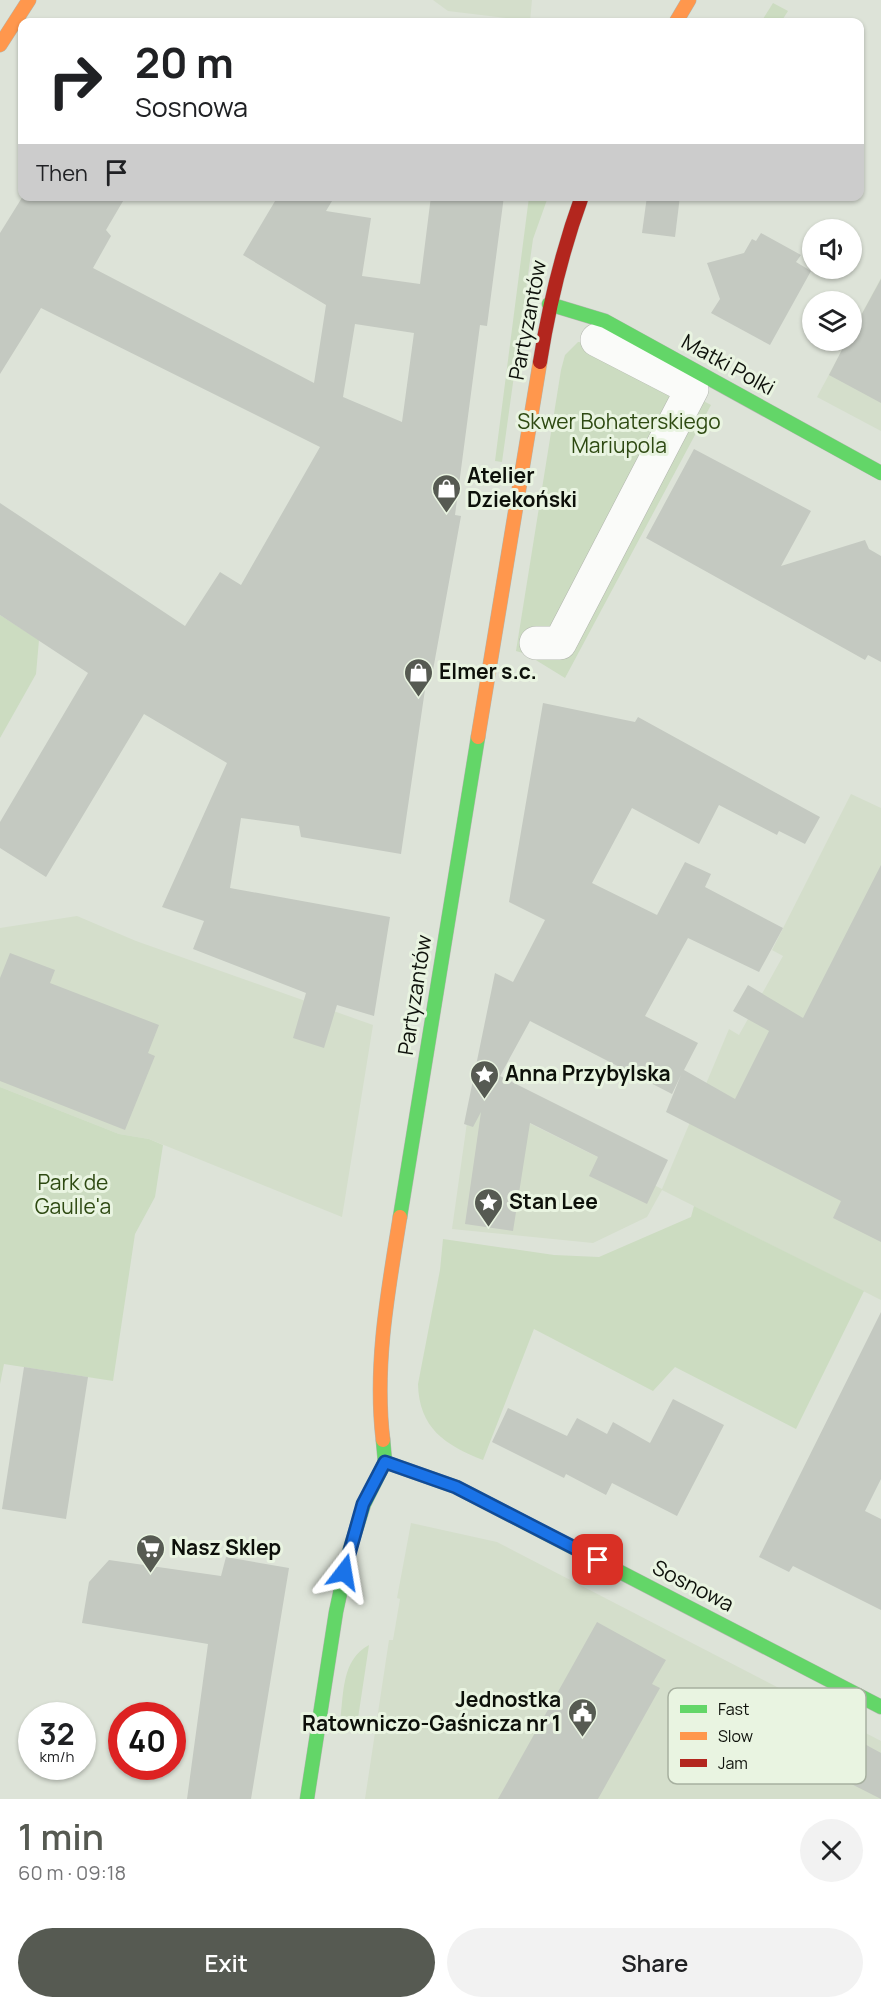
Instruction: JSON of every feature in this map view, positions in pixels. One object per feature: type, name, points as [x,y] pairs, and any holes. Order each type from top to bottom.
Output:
[{"type":"street","points":[[0,45],[29,0]]},
{"type":"street","points":[[678,18],[689,0]]},
{"type":"street","name":"Partyzantów","points":[[385,1462],[380,1386],[382,1336],[389,1282],[549,304],[566,240],[580,201]]},
{"type":"street","name":"Matki Polki","points":[[549,304],[605,321],[881,473]]},
{"type":"street","points":[[536,643],[560,643],[692,389],[597,340]]},
{"type":"street","points":[[307,1799],[336,1612],[349,1552],[363,1504],[385,1462]]},
{"type":"street","name":"Sosnowa","points":[[385,1462],[456,1487],[844,1688]]},
{"type":"street","name":"Sosnowa","points":[[866,1699],[881,1707]]},
{"type":"shaded area","points":[[433,0],[532,0],[530,18],[505,18],[448,11]]},
{"type":"shaded area","points":[[881,278],[881,431],[817,397],[842,351],[862,351],[862,313]]},
{"type":"shaded area","points":[[851,794],[881,808],[881,1300],[662,1190],[647,1217],[593,1243],[452,1229],[471,1094],[662,1189],[729,1029],[739,1035],[783,956],[772,950]]},
{"type":"shaded area","points":[[77,916],[136,941],[373,1025],[342,1217],[149,1139],[119,1134],[0,1087],[0,928]]},
{"type":"shaded area","points":[[411,1523],[497,1542],[779,1688],[668,1688],[668,1784],[866,1784],[866,1733],[881,1741],[881,1799],[365,1799],[389,1640],[393,1640],[400,1599],[397,1598]]},
{"type":"green space","points":[[773,3],[788,11],[784,18],[764,18]]},
{"type":"green space","points":[[528,201],[547,201],[533,239],[502,462],[495,461]]},
{"type":"green space","name":"Skwer Bohaterskiego Mariupola","points":[[578,342],[594,343],[711,405],[565,678],[526,654],[516,651],[561,370],[565,355]]},
{"type":"green space","points":[[0,615],[39,640],[36,674],[0,738]]},
{"type":"green space","name":"Park de Gaulle'a","points":[[0,1087],[119,1134],[149,1139],[163,1145],[155,1197],[135,1234],[113,1381],[4,1364],[0,1384]]},
{"type":"green space","points":[[694,1206],[864,1291],[796,1429],[675,1367],[653,1391],[534,1329],[483,1460],[457,1448],[437,1433],[423,1412],[418,1384],[440,1270],[443,1239],[554,1255],[599,1257],[691,1217]]},
{"type":"green space","points":[[369,1645],[357,1725],[340,1722],[349,1669],[353,1659]]},
{"type":"building","points":[[20,201],[123,201],[106,230],[111,236],[93,268],[314,383],[326,305],[243,255],[275,201],[332,201],[326,211],[371,218],[362,276],[420,284],[430,201],[503,201],[487,326],[480,325],[455,515],[461,516],[433,670],[428,669],[401,854],[301,837],[299,826],[241,818],[230,888],[390,917],[374,1016],[337,1005],[324,1048],[293,1038],[306,993],[193,949],[204,921],[162,907],[227,763],[144,714],[46,877],[0,848],[0,822],[88,673],[0,615],[0,503],[185,626],[220,572],[241,585],[320,447],[41,308],[0,374],[0,233]],"holes":[[[355,324],[414,333],[402,422],[343,397]]]},
{"type":"building","points":[[646,201],[679,201],[675,237],[642,233]]},
{"type":"building","points":[[761,233],[801,255],[796,262],[802,266],[802,279],[807,279],[770,345],[711,313],[720,299],[707,263],[744,253],[752,239],[756,241]]},
{"type":"building","points":[[881,279],[881,403],[829,375],[841,351],[862,351],[862,314]]},
{"type":"building","points":[[694,449],[811,511],[781,566],[865,540],[869,549],[881,556],[881,662],[868,655],[865,660],[646,538]]},
{"type":"building","points":[[543,703],[635,722],[638,717],[820,817],[805,844],[779,831],[777,835],[719,805],[699,844],[632,808],[592,883],[657,915],[685,862],[711,874],[705,887],[783,928],[759,972],[688,938],[645,1016],[698,1043],[684,1070],[735,1099],[769,1031],[733,1011],[748,985],[803,1018],[881,865],[881,1242],[833,1218],[841,1201],[666,1112],[681,1075],[672,1094],[530,1021],[500,1076],[668,1160],[647,1204],[589,1176],[598,1157],[530,1123],[513,1231],[465,1224],[481,1112],[473,1127],[464,1124],[495,973],[513,982],[545,920],[509,902]]},
{"type":"building","points":[[10,953],[55,970],[50,983],[159,1025],[148,1053],[155,1056],[125,1130],[0,1081],[0,978]]},
{"type":"building","points":[[881,1312],[881,1479],[865,1511],[881,1519],[881,1610],[793,1566],[789,1572],[759,1557]]},
{"type":"building","points":[[24,1367],[88,1377],[66,1519],[2,1509]]},
{"type":"building","points":[[673,1399],[724,1425],[677,1516],[612,1483],[606,1495],[566,1474],[564,1478],[492,1442],[508,1408],[567,1436],[577,1418],[607,1434],[613,1422],[650,1443]]},
{"type":"building","points":[[226,1557],[289,1568],[251,1799],[187,1799],[208,1644],[82,1623],[89,1582],[109,1560],[221,1576]]},
{"type":"building","name":"Jednostka Ratowniczo-Gaśnicza nr 1","points":[[597,1622],[666,1660],[652,1684],[660,1688],[598,1799],[498,1799]]},
{"type":"building","points":[[866,1745],[881,1753],[881,1799],[851,1784],[866,1784]]},
{"type":"traffic: fast","points":[[549,304],[605,321],[881,473]]},
{"type":"traffic: fast","points":[[400,1217],[478,737]]},
{"type":"traffic: fast","points":[[307,1799],[336,1612],[349,1552],[364,1504],[385,1462],[383,1440]]},
{"type":"traffic: fast","points":[[385,1462],[456,1487],[844,1688]]},
{"type":"traffic: fast","points":[[866,1699],[881,1707]]},
{"type":"traffic: slow","points":[[0,45],[29,0]]},
{"type":"traffic: slow","points":[[678,18],[689,0]]},
{"type":"traffic: slow","points":[[478,737],[540,362]]},
{"type":"traffic: slow","points":[[383,1440],[381,1356],[400,1217]]},
{"type":"traffic: jam","points":[[540,362],[557,278],[580,201]]},
{"type":"place","name":"Atelier Dziekoński","points":[[446,514]]},
{"type":"place","name":"Elmer s.c.","points":[[418,698]]},
{"type":"place","name":"Anna Przybylska","points":[[484,1100]]},
{"type":"place","name":"Stan Lee","points":[[488,1228]]},
{"type":"place","name":"Nasz Sklep","points":[[150,1574]]},
{"type":"place","name":"Jednostka Ratowniczo-Gaśnicza nr 1","points":[[582,1738]]},
{"type":"route","points":[[344,1572],[363,1504],[385,1462],[456,1487],[598,1560]]}]
